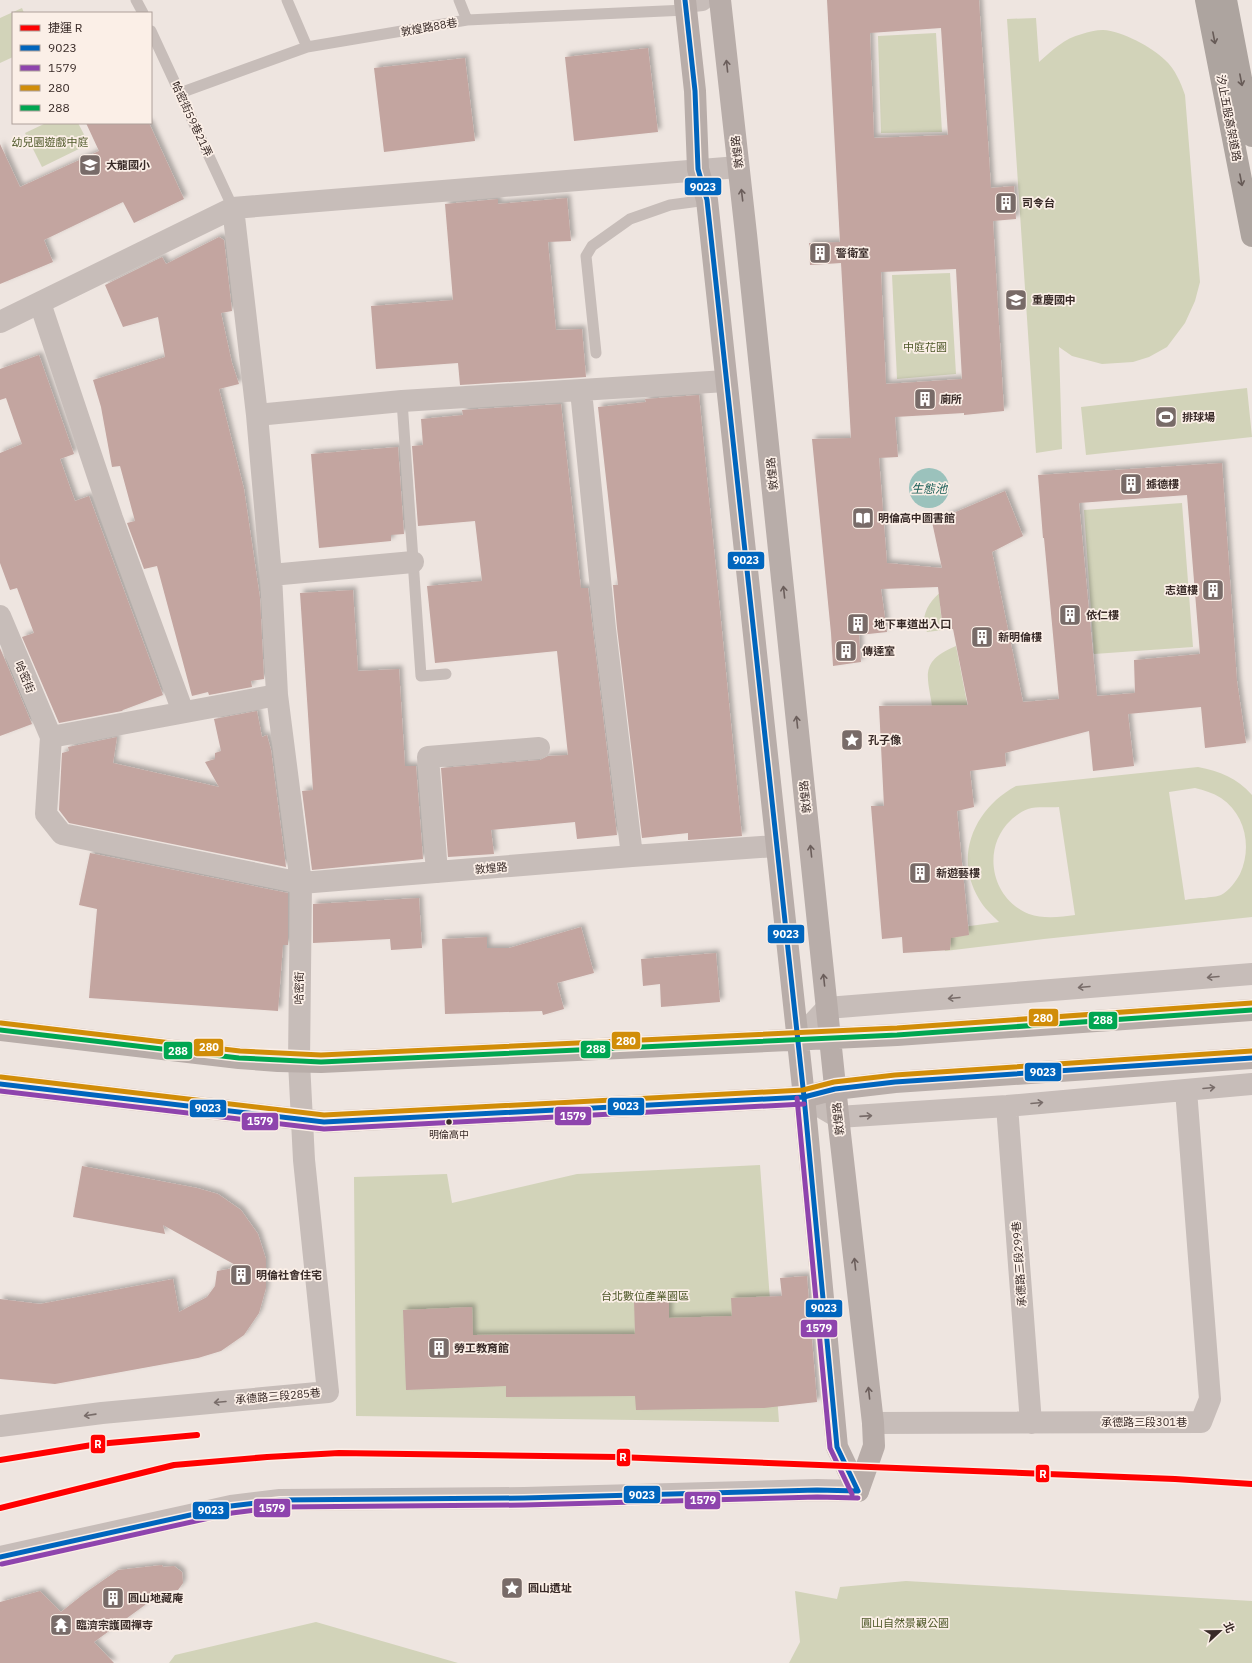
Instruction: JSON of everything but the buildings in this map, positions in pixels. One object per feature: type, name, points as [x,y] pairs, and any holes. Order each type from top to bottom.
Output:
[{"type":"highway","name":"汐止五股高架道路","points":[[1206,0],[1252,236]]},
{"type":"highway","points":[[1226,0],[1252,136]]},
{"type":"street","name":"敦煌路","points":[[720,0],[838,1117],[873,1423],[874,1446],[858,1491]]},
{"type":"street","points":[[0,1558],[231,1506],[280,1500],[524,1498],[817,1490],[858,1491],[837,1447],[798,1039],[707,200],[698,169],[695,91],[688,2]]},
{"type":"street","points":[[0,322],[233,208],[698,169],[738,167]]},
{"type":"street","name":"哈密街","points":[[233,208],[257,414],[271,575],[277,695],[301,883],[299,1062],[301,1092]]},
{"type":"street","points":[[40,303],[112,518],[183,712]]},
{"type":"street","points":[[257,414],[402,401],[726,381]]},
{"type":"street","points":[[581,391],[604,629],[632,856]]},
{"type":"street","points":[[271,575],[413,562]]},
{"type":"street","name":"哈密街","points":[[0,616],[50,737]]},
{"type":"street","points":[[50,737],[277,695]]},
{"type":"street","name":"敦煌路","points":[[50,737],[46,814],[62,834],[301,883],[632,856],[776,846]]},
{"type":"street","points":[[437,872],[428,757],[539,748]]},
{"type":"street","points":[[798,1039],[827,1008],[1252,974]]},
{"type":"street","points":[[0,1030],[239,1058],[299,1062],[329,1062],[897,1034],[1252,1010]]},
{"type":"street","points":[[0,1084],[324,1122],[804,1097],[835,1089],[895,1082],[1252,1058]]},
{"type":"street","points":[[804,1097],[838,1117],[1007,1106],[1252,1084]]},
{"type":"street","name":"承德路三段301巷","points":[[873,1423],[1200,1422],[1210,1399],[1186,1090]]},
{"type":"street","name":"承德路三段285巷","points":[[0,1426],[102,1413],[328,1392],[304,1160],[301,1092]]},
{"type":"street","name":"承德路三段299巷","points":[[1007,1106],[1031,1422]]},
{"type":"lane","points":[[136,0],[142,12]]},
{"type":"lane","points":[[287,0],[307,47]]},
{"type":"lane","points":[[459,0],[467,20]]},
{"type":"lane","name":"敦煌路88巷","points":[[180,93],[307,47],[467,20],[688,2]]},
{"type":"lane","name":"哈密街59巷21弄","points":[[152,33],[233,208]]},
{"type":"lane","points":[[596,353],[586,256],[592,246],[630,219],[670,205],[707,200]]},
{"type":"lane","points":[[402,401],[421,676],[446,674]]},
{"type":"green space","points":[[22,8],[24,12],[13,12]]},
{"type":"green space","points":[[12,13],[12,57],[0,63],[0,18]]},
{"type":"green space","points":[[1036,18],[1039,62],[1059,45],[1076,36],[1103,30],[1119,33],[1145,45],[1165,60],[1175,72],[1185,95],[1200,282],[1195,301],[1185,323],[1167,347],[1149,357],[1133,362],[1102,364],[1072,356],[1059,347],[1062,449],[1036,453],[1007,19]]},
{"type":"green space","points":[[936,33],[942,132],[881,133],[878,36]]},
{"type":"green space","name":"幼兒園遊戲中庭","points":[[44,124],[79,124],[89,144],[42,167],[25,133]]},
{"type":"green space","name":"中庭花園","points":[[950,273],[956,374],[897,379],[892,275]]},
{"type":"green space","name":"排球場","points":[[1247,388],[1252,437],[1086,455],[1081,407]]},
{"type":"green space","points":[[1182,503],[1193,647],[1094,654],[1084,510]]},
{"type":"green space","points":[[942,591],[949,605],[940,606],[943,630],[927,632],[924,621],[929,604]]},
{"type":"green space","points":[[956,646],[968,708],[933,715],[928,682],[930,666],[943,652]]},
{"type":"green space","points":[[1198,767],[1228,776],[1252,795],[1252,917],[945,951],[941,930],[999,922],[981,902],[971,883],[968,866],[968,850],[972,835],[979,820],[989,807],[1002,795],[1016,786]],"holes":[[[1195,788],[1221,798],[1236,813],[1244,833],[1246,854],[1240,874],[1227,891],[1214,897],[1185,900],[1169,792]],[[1039,807],[1059,807],[1075,915],[1052,917],[1034,916],[1016,907],[1006,897],[999,885],[994,872],[993,858],[996,844],[1002,831],[1011,820],[1021,812]]]},
{"type":"green space","name":"台北數位產業園區","points":[[760,1165],[779,1422],[356,1416],[354,1177],[447,1174],[452,1203],[577,1174]]},
{"type":"green space","name":"圓山自然景觀公園","points":[[906,1581],[1252,1601],[1252,1663],[789,1663],[800,1642],[795,1591],[837,1599],[840,1587]]},
{"type":"green space","points":[[316,1622],[458,1663],[169,1663],[175,1655]]},
{"type":"water","name":"生態池","points":[[929,468],[940,471],[946,477],[949,488],[946,499],[940,505],[929,508],[918,505],[912,499],[909,488],[912,477],[918,471]]},
{"type":"metro line","name":"R","points":[[0,1460],[98,1444],[197,1435]]},
{"type":"metro line","name":"R","points":[[0,1508],[174,1465],[267,1457],[339,1453],[618,1457],[1175,1479],[1252,1484]]},
{"type":"transit line","name":"9023","points":[[685,0],[695,91],[698,169],[707,200],[804,1097],[837,1447],[858,1491]]},
{"type":"transit line","name":"280","points":[[1,1023],[240,1051],[321,1055],[897,1028],[1252,1003]]},
{"type":"transit line","name":"288","points":[[0,1030],[239,1058],[321,1062],[897,1035],[1252,1010]]},
{"type":"transit line","name":"280","points":[[1,1077],[324,1115],[803,1090],[834,1082],[895,1075],[1252,1051]]},
{"type":"transit line","name":"9023","points":[[0,1084],[324,1122],[804,1097],[835,1089],[895,1082],[1252,1058]]},
{"type":"transit line","name":"1579","points":[[0,1091],[324,1129],[804,1104]]},
{"type":"transit line","name":"1579","points":[[797,1098],[830,1448],[852,1494]]},
{"type":"transit line","name":"9023","points":[[0,1557],[231,1506],[280,1500],[524,1498],[817,1490],[858,1491]]},
{"type":"transit line","name":"1579","points":[[2,1564],[232,1513],[280,1507],[524,1505],[817,1497],[858,1498]]},
{"type":"place","name":"大龍國小","points":[[90,165]]},
{"type":"place","name":"司令台","points":[[1006,203]]},
{"type":"place","name":"警衛室","points":[[820,253]]},
{"type":"place","name":"重慶國中","points":[[1016,300]]},
{"type":"place","name":"廁所","points":[[925,399]]},
{"type":"place","name":"排球場","points":[[1166,417]]},
{"type":"place","name":"據德樓","points":[[1131,484]]},
{"type":"place","name":"明倫高中圖書館","points":[[863,518]]},
{"type":"place","name":"志道樓","points":[[1213,590]]},
{"type":"place","name":"依仁樓","points":[[1070,615]]},
{"type":"place","name":"地下車道出入口","points":[[858,624]]},
{"type":"place","name":"新明倫樓","points":[[982,637]]},
{"type":"place","name":"傳達室","points":[[846,651]]},
{"type":"place","name":"孔子像","points":[[852,740]]},
{"type":"place","name":"新遊藝樓","points":[[920,873]]},
{"type":"place","name":"明倫高中","points":[[449,1122]]},
{"type":"place","name":"明倫社會住宅","points":[[241,1275]]},
{"type":"place","name":"勞工教育館","points":[[439,1348]]},
{"type":"place","name":"圓山遺址","points":[[512,1588]]},
{"type":"place","name":"圓山地藏庵","points":[[113,1598]]},
{"type":"place","name":"臨濟宗護國禪寺","points":[[61,1625]]}]
